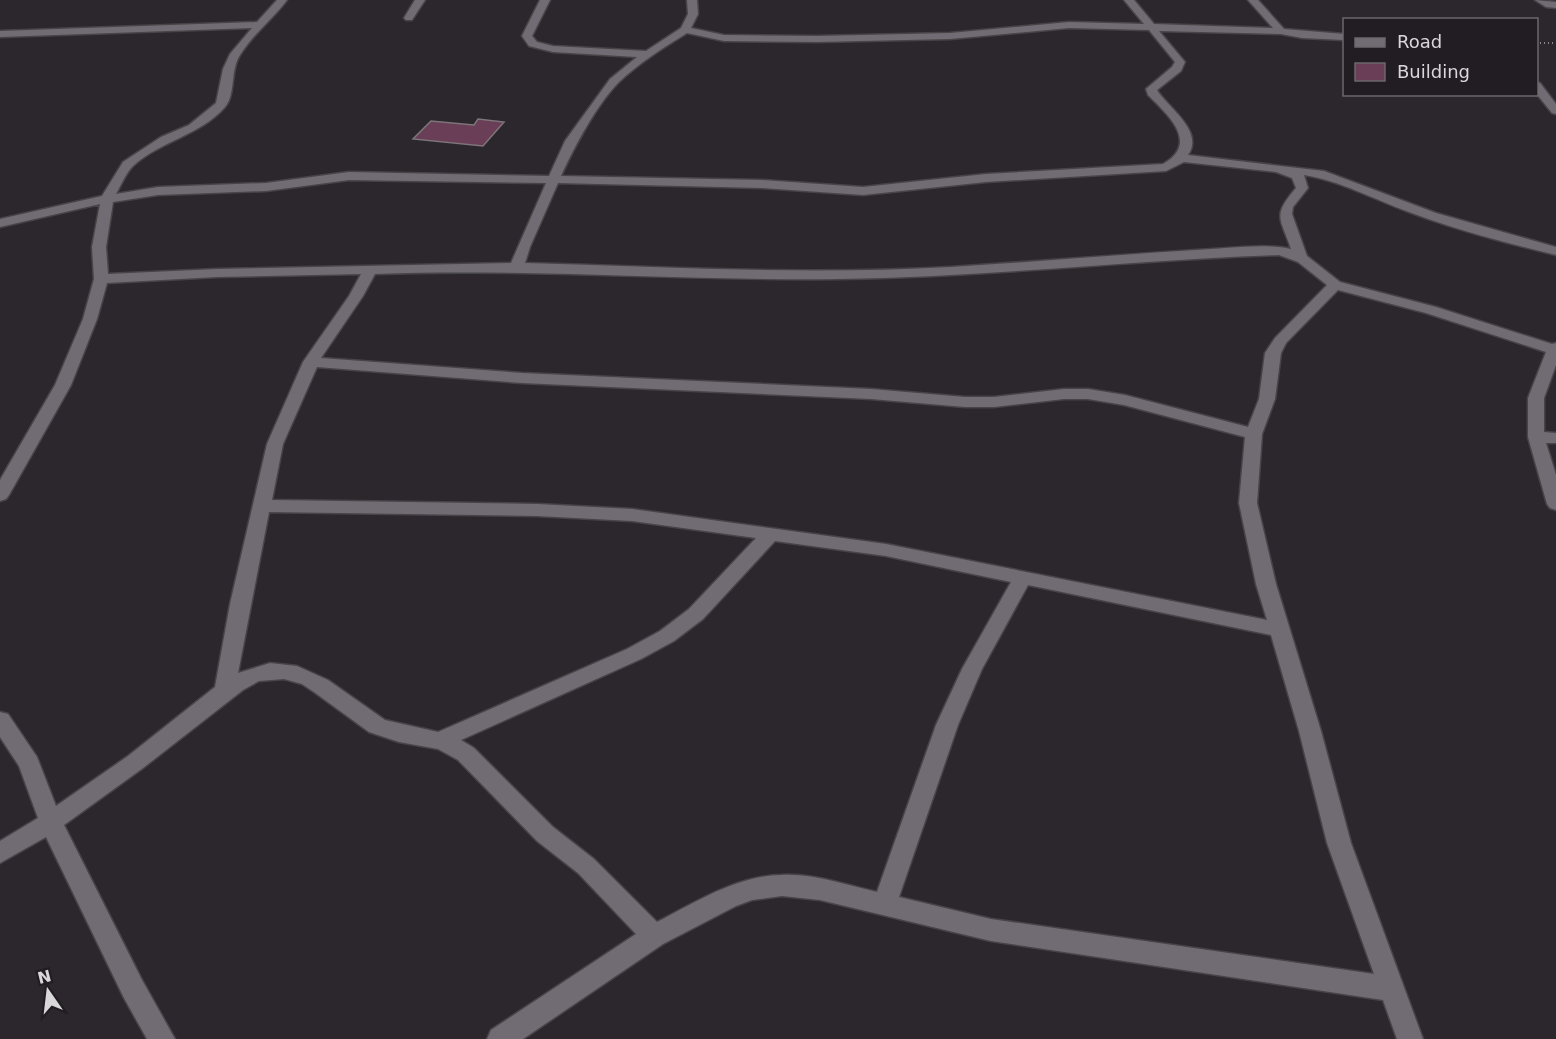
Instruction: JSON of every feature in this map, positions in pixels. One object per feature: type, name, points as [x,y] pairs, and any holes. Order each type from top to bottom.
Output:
[{"type":"street","points":[[0,495],[63,385],[90,319],[101,279],[99,247],[107,199],[127,165],[165,139],[194,127],[221,105],[228,69],[235,54],[282,0]]},
{"type":"street","points":[[409,18],[420,0]]},
{"type":"street","points":[[545,0],[527,36],[533,44],[553,49],[647,54]]},
{"type":"street","points":[[517,267],[571,141],[614,81],[647,54],[685,30],[693,14],[692,0]]},
{"type":"street","points":[[0,223],[107,199],[158,191],[266,187],[349,176],[732,183],[863,191],[986,178],[1166,167],[1182,158],[1187,147],[1185,131],[1151,89],[1177,69],[1180,62],[1129,0]]},
{"type":"street","points":[[1253,0],[1281,31]]},
{"type":"street","points":[[1540,0],[1549,5],[1556,5]]},
{"type":"street","points":[[0,34],[262,25]]},
{"type":"street","points":[[685,30],[724,38],[817,39],[987,34],[1069,25],[1281,31],[1302,35],[1343,37]]},
{"type":"street","points":[[1538,88],[1556,111]]},
{"type":"street","points":[[1182,158],[1288,171],[1313,171],[1427,214],[1488,234],[1556,250]]},
{"type":"street","points":[[1288,171],[1302,181],[1302,188],[1287,206],[1286,214],[1301,259]]},
{"type":"street","points":[[101,279],[217,273],[517,267],[708,274],[840,275],[934,272],[1220,252],[1282,251],[1301,259],[1335,285],[1431,310],[1555,349],[1536,398],[1536,437],[1556,504]]},
{"type":"street","points":[[225,691],[240,604],[275,444],[311,362],[356,296],[370,270]]},
{"type":"street","points":[[1335,285],[1276,347],[1271,364],[1267,399],[1254,434],[1248,503],[1266,584],[1310,731],[1339,843],[1410,1039]]},
{"type":"street","points":[[311,362],[522,378],[872,394],[965,402],[1088,394],[1125,400],[1254,434]]},
{"type":"street","points":[[1536,437],[1556,438]]},
{"type":"street","points":[[262,507],[608,513],[886,550],[1280,630]]},
{"type":"street","points":[[442,739],[634,654],[667,636],[696,614],[771,534]]},
{"type":"street","points":[[884,905],[947,725],[972,669],[1023,578]]},
{"type":"street","points":[[0,853],[51,823],[153,749],[225,691],[257,673],[285,671],[335,694],[377,726],[391,731],[442,739],[466,754],[544,834],[586,866],[654,936]]},
{"type":"street","points":[[0,720],[29,763],[51,823],[133,989],[162,1039]]},
{"type":"street","points":[[500,1039],[654,936],[727,898],[766,886],[782,885],[820,889],[991,930],[1391,989]]},
{"type":"path","points":[[1538,43],[1556,43]]},
{"type":"building","points":[[478,119],[504,122],[483,146],[413,139],[431,121],[474,125]]}]
